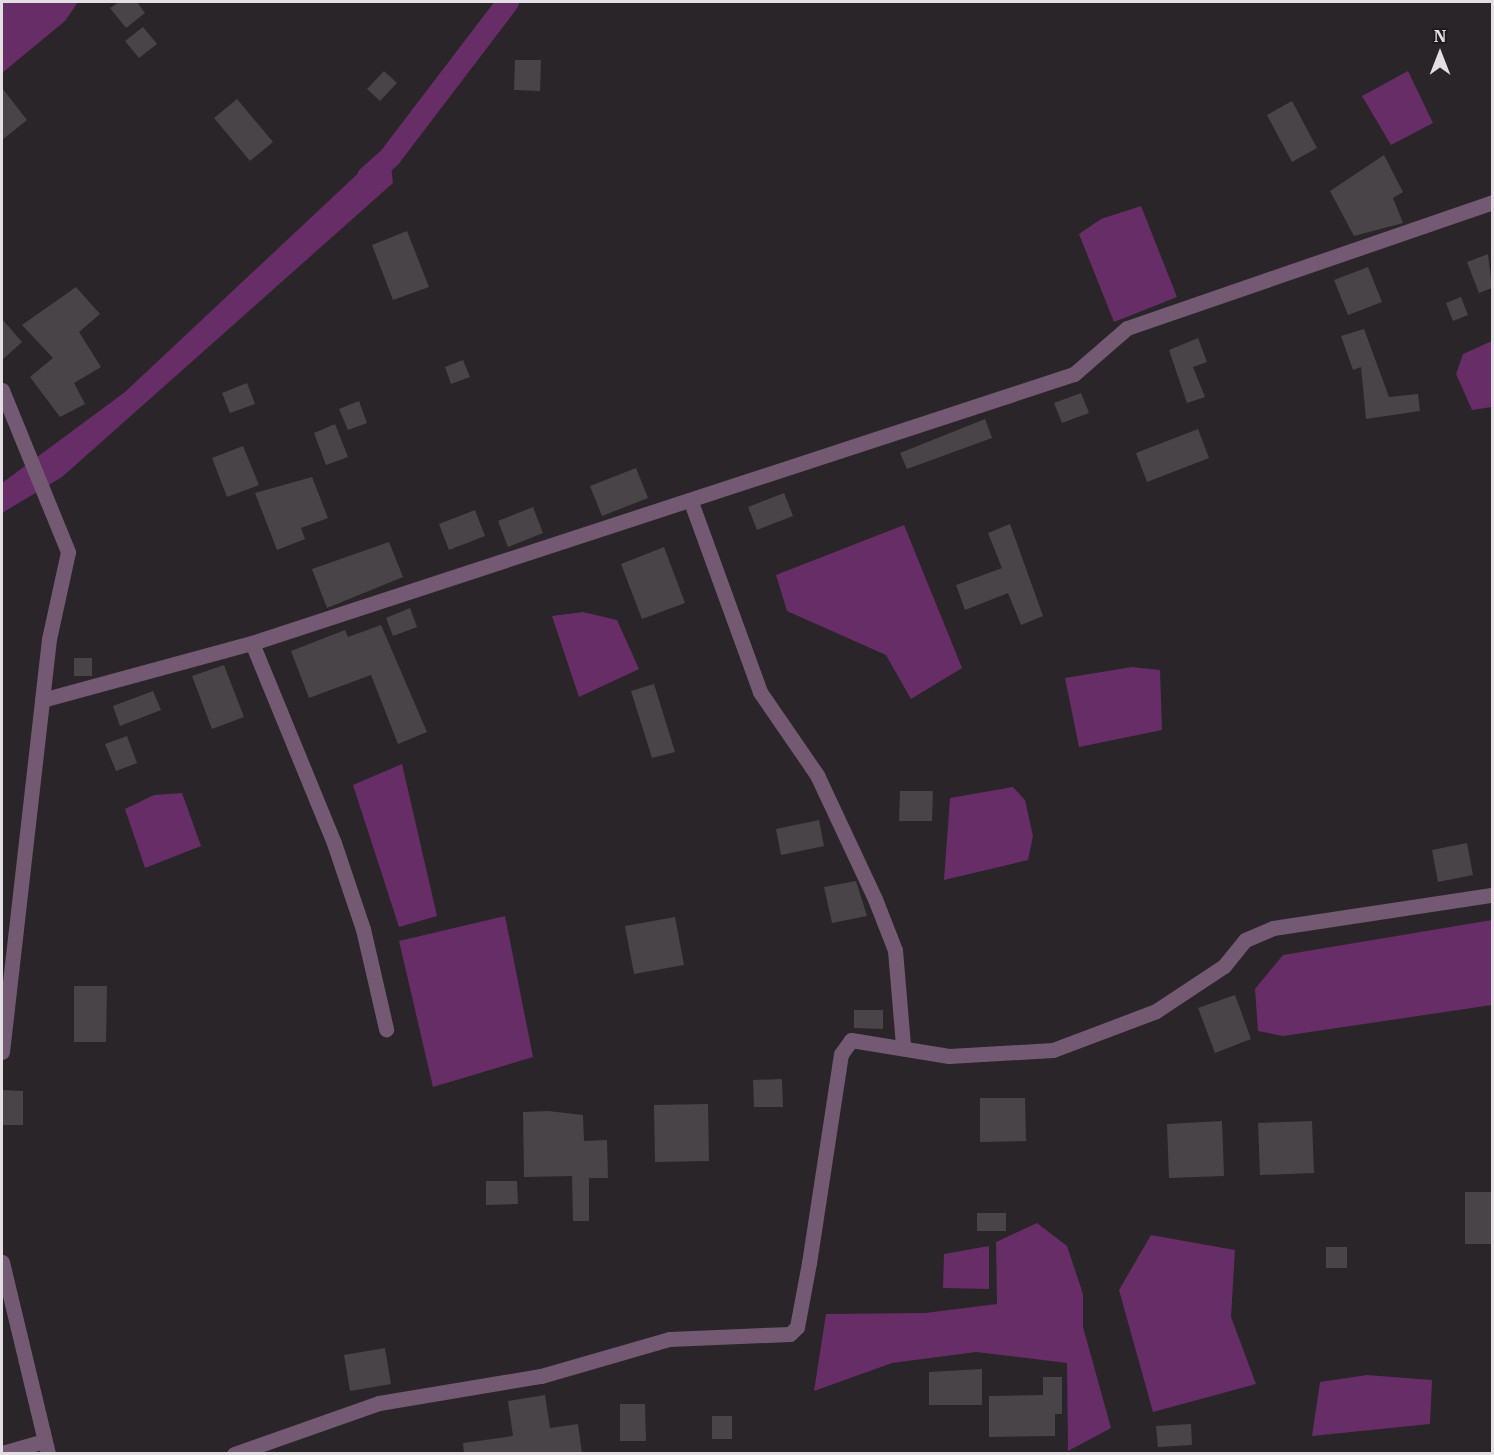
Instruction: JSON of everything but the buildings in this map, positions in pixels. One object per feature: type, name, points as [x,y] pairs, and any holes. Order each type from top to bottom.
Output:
[{"type":"street","points":[[42,699],[252,643],[691,502],[1074,374],[1127,328],[1492,202]]},
{"type":"street","points":[[2,1052],[49,639],[69,560],[45,491],[3,401]]},
{"type":"street","points":[[691,502],[760,692],[817,775],[875,899],[895,950],[903,1045]]},
{"type":"street","points":[[252,643],[338,854],[363,929],[386,1029]]},
{"type":"street","points":[[234,1454],[379,1403],[541,1376],[669,1339],[790,1334],[797,1327],[807,1274],[843,1045],[851,1040],[903,1045],[949,1056],[1053,1050],[1156,1011],[1224,966],[1245,940],[1273,928],[1492,895]]},
{"type":"street","points":[[2,1262],[46,1447],[2,1452]]},
{"type":"shaded area","points":[[2,2],[78,2],[65,21],[2,73]]},
{"type":"shaded area","points":[[1408,71],[1433,123],[1391,145],[1362,96]]},
{"type":"shaded area","points":[[390,157],[393,183],[62,477],[2,513],[2,483],[125,392],[367,165]]},
{"type":"shaded area","points":[[1141,206],[1177,297],[1114,322],[1079,234],[1101,219]]},
{"type":"shaded area","points":[[1492,341],[1492,407],[1472,410],[1456,374],[1463,354]]},
{"type":"shaded area","points":[[904,525],[962,668],[911,699],[886,655],[787,611],[776,575]]},
{"type":"shaded area","points":[[583,612],[617,620],[639,669],[579,697],[552,616]]},
{"type":"shaded area","points":[[1132,667],[1160,670],[1162,730],[1079,747],[1065,678]]},
{"type":"shaded area","points":[[402,764],[437,916],[399,927],[353,785]]},
{"type":"shaded area","points":[[1013,787],[1025,800],[1033,836],[1028,860],[944,880],[950,798]]},
{"type":"shaded area","points":[[182,793],[201,846],[145,868],[125,809],[154,795]]},
{"type":"shaded area","points":[[505,916],[533,1057],[433,1087],[399,941]]},
{"type":"shaded area","points":[[1492,920],[1492,1005],[1283,1036],[1258,1031],[1255,989],[1283,955]]},
{"type":"shaded area","points":[[1037,1223],[1067,1246],[1083,1294],[1083,1327],[1111,1428],[1068,1451],[1067,1363],[976,1352],[892,1363],[814,1391],[826,1314],[925,1313],[997,1304],[996,1242]]},
{"type":"shaded area","points":[[1151,1235],[1235,1250],[1231,1317],[1256,1384],[1153,1412],[1119,1290]]},
{"type":"shaded area","points":[[989,1246],[989,1289],[943,1288],[944,1254]]},
{"type":"shaded area","points":[[1367,1375],[1432,1380],[1430,1424],[1312,1436],[1320,1382]]},
{"type":"waterway","points":[[368,177],[390,157],[508,2]]}]
